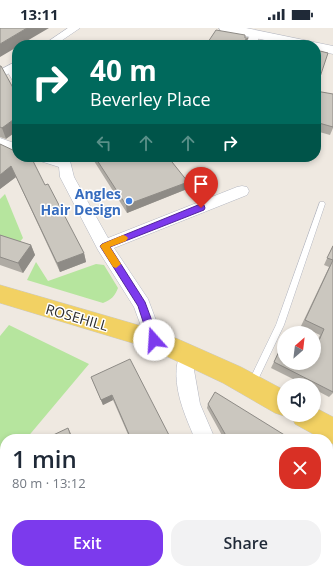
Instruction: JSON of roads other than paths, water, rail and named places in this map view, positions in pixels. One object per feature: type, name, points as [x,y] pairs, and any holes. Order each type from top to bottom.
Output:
[{"type":"main road","points":[[226,28],[253,40]]},
{"type":"main road","points":[[321,47],[333,50]]},
{"type":"main road","name":"ROSEHILL","points":[[0,294],[154,340],[188,354],[277,400]]},
{"type":"main road","points":[[317,422],[333,431]]},
{"type":"street","points":[[56,40],[75,28]]},
{"type":"street","points":[[0,142],[12,147]]},
{"type":"street","points":[[67,162],[67,177],[104,246],[142,304],[154,340]]},
{"type":"street","points":[[104,246],[242,191]]},
{"type":"street","points":[[188,354],[185,370],[190,404],[203,434]]},
{"type":"lane","points":[[250,385],[258,372],[280,325],[322,204]]},
{"type":"place","name":"Angles Hair Design","points":[[129,201]]}]
